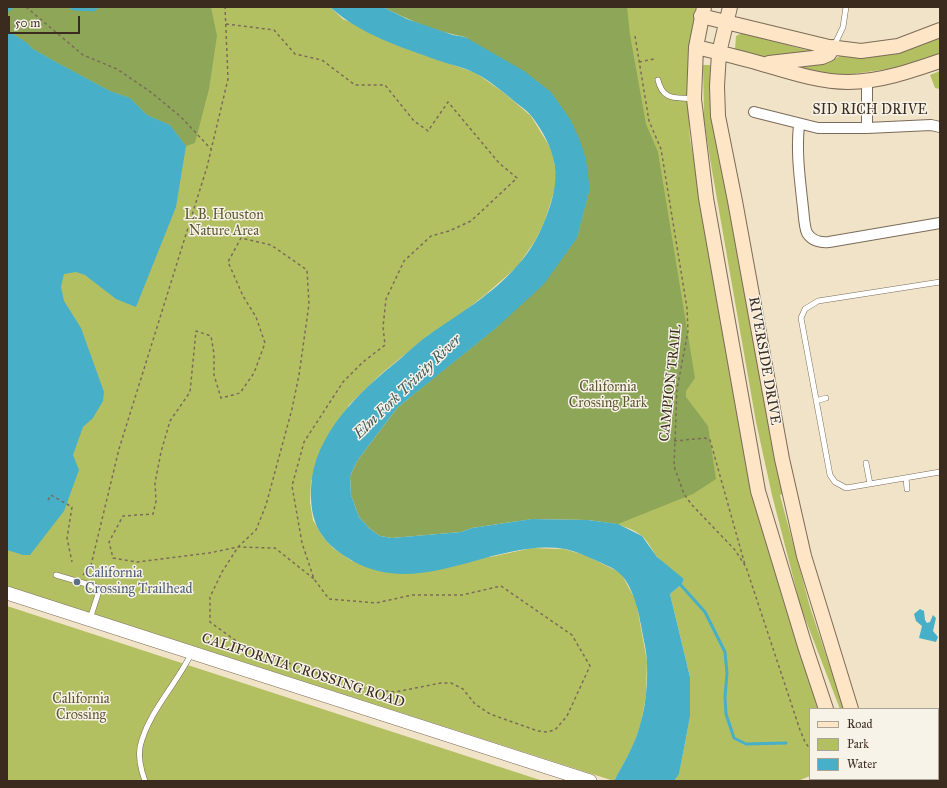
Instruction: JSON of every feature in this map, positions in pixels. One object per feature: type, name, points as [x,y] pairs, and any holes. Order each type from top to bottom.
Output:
[{"type":"main road","name":"RIVERSIDE DRIVE","points":[[730,7],[725,22],[719,53],[717,86],[718,116],[782,459],[804,556],[851,708]]},
{"type":"main road","name":"RIVERSIDE DRIVE","points":[[703,12],[696,47],[694,99],[706,198],[758,491],[805,646],[826,708]]},
{"type":"main road","points":[[703,12],[725,22],[833,47],[861,51],[898,46],[940,30]]},
{"type":"main road","points":[[696,47],[820,79],[849,82],[897,74],[940,61]]},
{"type":"main road","points":[[764,64],[822,57],[829,54],[833,47]]},
{"type":"street","points":[[867,80],[867,128]]},
{"type":"street","name":"SID RICH DRIVE","points":[[754,112],[799,124],[832,128],[931,125],[940,127]]},
{"type":"street","points":[[799,124],[796,147],[798,171],[806,229],[813,239],[822,242],[829,242],[940,223]]},
{"type":"street","name":"CALIFORNIA CROSSING ROAD","points":[[7,593],[590,781]]},
{"type":"lane","points":[[833,47],[843,26],[846,7]]},
{"type":"lane","points":[[658,80],[660,90],[664,94],[673,97],[694,99]]},
{"type":"lane","points":[[940,282],[818,301],[805,309],[801,318],[830,475],[835,482],[846,488],[940,472]]},
{"type":"lane","points":[[816,401],[826,398]]},
{"type":"lane","points":[[866,463],[870,484]]},
{"type":"lane","points":[[906,478],[907,489]]},
{"type":"lane","points":[[56,575],[100,588],[90,620]]},
{"type":"lane","points":[[145,781],[140,766],[140,749],[145,731],[184,669],[192,652]]},
{"type":"path","points":[[26,7],[84,54],[117,69],[152,94],[181,117],[211,149]]},
{"type":"path","points":[[78,580],[91,565],[119,449],[211,149],[228,79],[225,7]]},
{"type":"path","points":[[226,24],[274,30],[295,54],[322,60],[355,85],[385,85],[414,121],[428,131],[448,102],[499,163],[517,178],[471,221],[449,231],[430,236],[404,261],[386,299],[383,327],[385,345],[363,362],[343,382],[304,442],[292,486],[302,542],[314,579]]},
{"type":"path","name":"CAMPION TRAIL","points":[[635,36],[649,121],[660,149],[687,308],[688,331],[677,389],[674,466],[684,494],[692,505],[724,537],[746,568],[800,730],[805,742],[809,747]]},
{"type":"path","points":[[639,62],[654,59]]},
{"type":"path","points":[[314,579],[275,548],[238,548],[137,562],[113,558],[109,542],[123,516],[153,514],[156,501],[155,483],[161,452],[170,421],[190,392],[196,331],[211,336],[214,354],[214,375],[221,398],[240,393],[254,373],[265,343],[256,317],[243,296],[228,262],[241,238],[271,245],[307,270],[309,304],[299,375],[292,409],[266,505],[256,530],[238,548],[222,572],[210,597],[210,622],[246,648],[360,688],[395,692],[441,683],[451,683],[463,689],[475,704],[490,714],[538,731],[547,732],[555,730],[568,716],[590,666],[572,636],[501,586],[462,595],[412,595],[376,603],[329,599],[314,579]]},
{"type":"path","points":[[674,441],[705,438],[710,440],[746,568]]},
{"type":"path","points":[[48,500],[51,495],[72,507],[67,538],[72,562]]},
{"type":"green space","name":"L.B. Houston Nature Area","points":[[7,7],[330,7],[343,19],[417,52],[476,73],[503,92],[531,116],[553,152],[557,183],[544,223],[535,241],[517,267],[485,295],[448,324],[430,334],[381,374],[349,405],[311,481],[310,502],[313,520],[323,537],[333,548],[352,561],[490,557],[532,548],[564,549],[585,555],[621,573],[636,601],[647,661],[646,695],[641,724],[632,748],[614,781],[7,586]]},
{"type":"green space","points":[[7,7],[211,7],[217,36],[209,89],[195,143],[186,146],[170,125],[147,115],[130,98],[110,91],[33,49],[27,43],[7,30]]},
{"type":"green space","name":"California Crossing Park","points":[[383,7],[696,7],[688,73],[690,139],[765,531],[782,597],[819,708],[809,708],[809,776],[798,781],[674,781],[679,773],[690,717],[690,677],[670,594],[682,584],[684,579],[658,558],[642,536],[632,530],[601,521],[548,518],[520,521],[357,461],[589,183],[466,37],[423,25]]},
{"type":"green space","name":"California Crossing Park","points":[[383,7],[627,7],[630,35],[646,124],[658,152],[695,378],[686,391],[686,397],[708,426],[716,479],[693,494],[618,524],[588,520],[532,519],[472,528],[461,532],[392,538],[380,536],[370,529],[359,517],[351,495],[350,476],[357,461],[397,408],[496,328],[577,238],[589,192],[589,183],[466,37],[423,25]]},
{"type":"green space","points":[[742,33],[814,52],[814,55],[759,57],[735,50],[736,36]]},
{"type":"green space","points":[[940,37],[940,54],[895,68],[839,76],[814,73],[791,65],[830,62],[840,56],[850,57]]},
{"type":"green space","points":[[703,65],[710,65],[712,119],[720,152],[783,494],[780,495],[810,607],[844,708],[840,708],[801,608],[772,495],[756,422],[704,119]]},
{"type":"green space","points":[[940,71],[940,89],[935,88],[930,75]]},
{"type":"green space","name":"California Crossing","points":[[7,606],[543,781],[7,781]]},
{"type":"water","name":"Elm Fork Trinity River","points":[[330,7],[383,7],[407,19],[453,35],[465,37],[524,71],[551,92],[570,119],[579,138],[586,159],[589,183],[589,192],[577,238],[544,284],[496,328],[397,408],[357,461],[350,476],[351,495],[359,517],[370,529],[380,536],[392,538],[461,532],[472,528],[532,519],[588,520],[618,524],[642,536],[657,557],[684,579],[682,584],[670,594],[690,677],[690,717],[679,774],[674,781],[614,781],[632,747],[640,727],[646,696],[647,674],[646,649],[636,604],[631,589],[616,570],[577,552],[565,549],[537,548],[510,552],[454,567],[426,572],[398,574],[371,569],[343,555],[327,542],[317,527],[312,510],[311,489],[314,469],[320,450],[329,432],[341,415],[370,385],[422,340],[487,294],[508,276],[522,260],[540,232],[553,196],[555,184],[554,162],[547,140],[541,129],[529,113],[491,83],[468,70],[425,56],[368,33],[342,17]]},
{"type":"water","points":[[7,30],[27,43],[33,49],[56,62],[110,91],[130,98],[147,115],[170,125],[186,146],[176,207],[136,307],[116,299],[85,275],[76,272],[64,274],[61,287],[64,301],[81,328],[104,392],[103,401],[93,418],[83,427],[73,455],[79,470],[64,511],[30,555],[23,555],[7,550]]},
{"type":"water","points":[[920,609],[924,611],[925,620],[927,623],[930,622],[933,615],[936,618],[933,631],[938,637],[936,642],[919,638],[922,626],[916,621],[914,614]]},
{"type":"waterway","points":[[7,11],[12,7]]},
{"type":"waterway","points":[[70,7],[74,9],[94,10],[97,7]]},
{"type":"waterway","points":[[679,583],[705,612],[725,652],[727,673],[725,697],[726,714],[734,738],[746,744],[786,743]]},
{"type":"place","name":"California Crossing Trailhead","points":[[77,582]]}]
